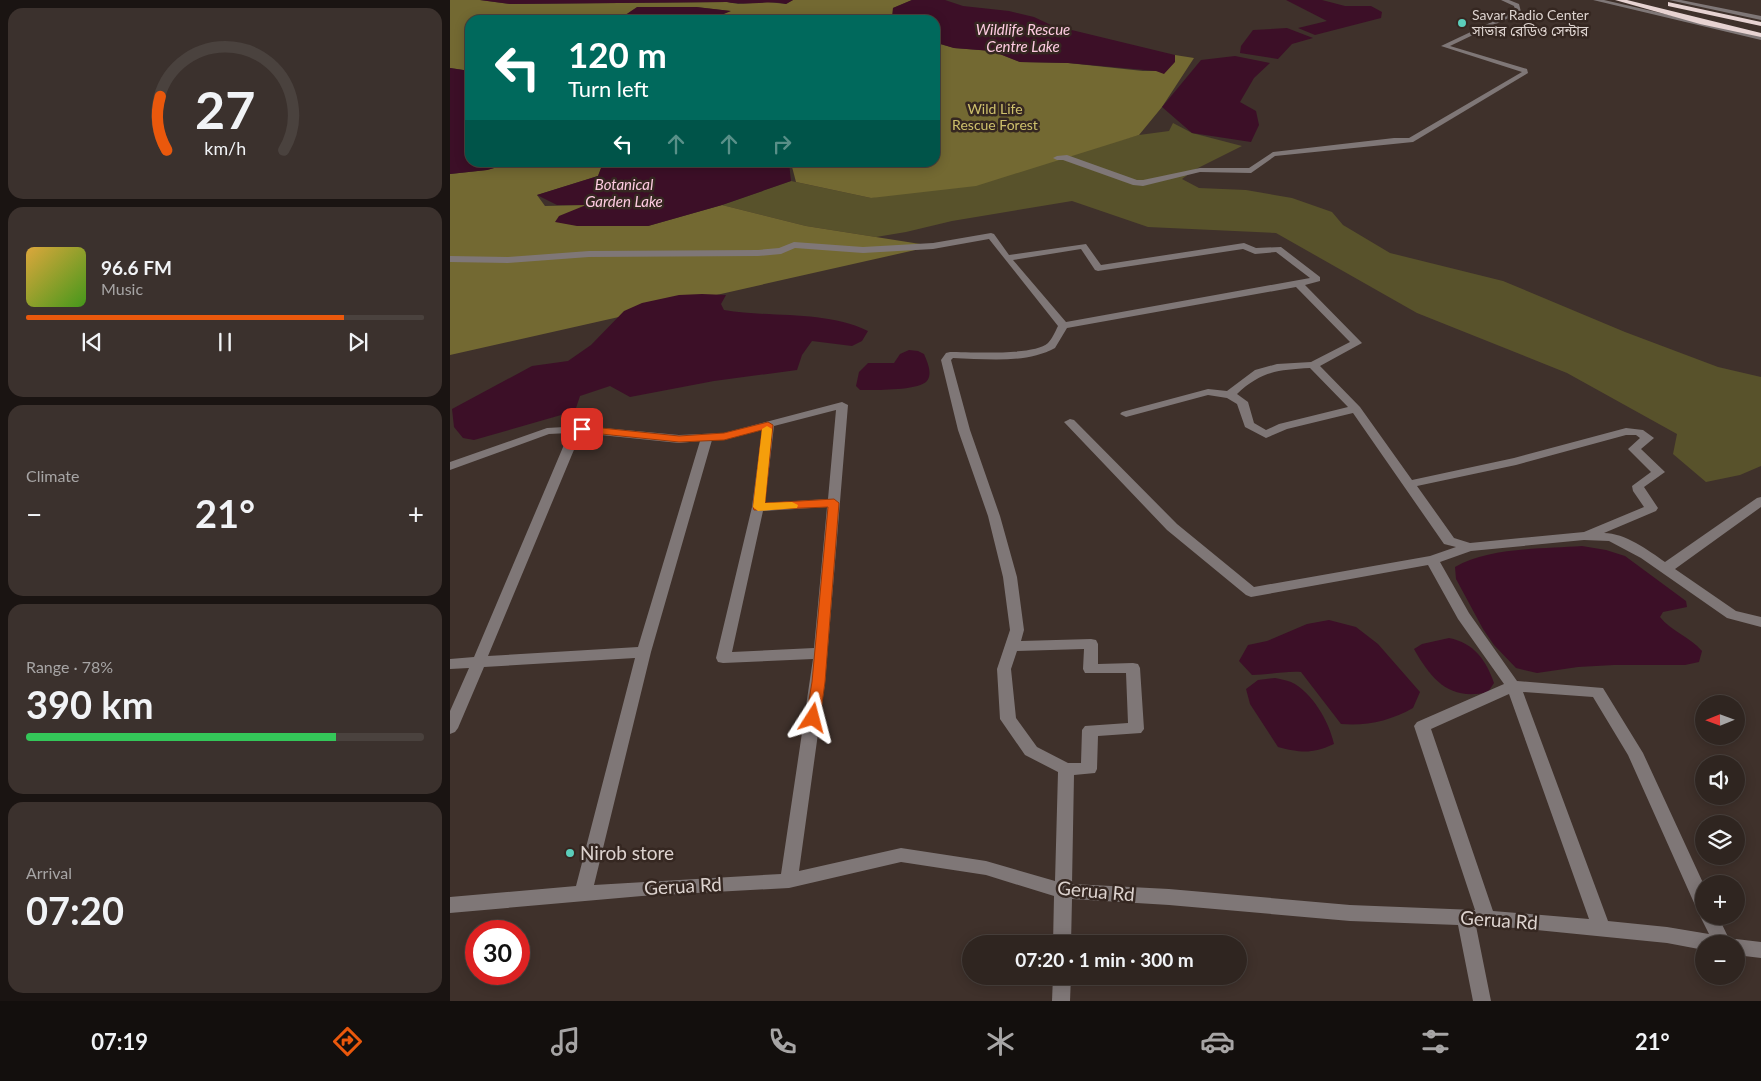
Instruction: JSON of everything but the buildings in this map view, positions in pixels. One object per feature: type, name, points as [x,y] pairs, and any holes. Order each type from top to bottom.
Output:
[{"type":"highway","points":[[1619,0],[1750,32]]},
{"type":"highway","points":[[1649,0],[1692,8],[1761,25]]},
{"type":"highway","points":[[1663,11],[1689,16],[1705,16],[1700,11],[1692,8]]},
{"type":"highway","points":[[1761,25],[1737,25],[1736,27],[1761,36]]},
{"type":"street","points":[[1057,158],[1064,158],[1136,183],[1143,183],[1200,170],[1251,171],[1273,154],[1394,140],[1410,140],[1525,73],[1525,70],[1444,46],[1518,12],[1517,5],[1504,0]]},
{"type":"street","points":[[1596,0],[1761,36]]},
{"type":"street","points":[[1672,0],[1761,18]]},
{"type":"street","points":[[450,259],[508,260],[590,254],[758,253],[781,251],[794,245],[863,250],[933,246],[990,236],[1064,326]]},
{"type":"street","points":[[1007,258],[1083,246],[1098,268],[1244,246],[1255,251],[1278,249],[1317,279],[1064,326],[1052,345],[1042,350],[1025,354],[950,356],[946,360],[962,421],[994,516],[1010,577],[1017,630],[1004,669],[1008,719],[1032,751],[1066,769],[1090,769],[1090,730],[1136,729],[1133,668],[1090,669],[1091,644],[1012,646]]},
{"type":"street","points":[[1230,395],[1255,373],[1273,368],[1313,365],[1357,343],[1298,284]]},
{"type":"street","points":[[1313,365],[1356,409],[1411,484],[1449,541],[1470,547]]},
{"type":"street","points":[[1126,414],[1208,392],[1230,395],[1242,402],[1249,425],[1266,435],[1283,426],[1356,409]]},
{"type":"street","points":[[450,466],[547,431],[576,430],[679,439],[707,438],[724,436],[842,405],[818,682],[789,881]]},
{"type":"street","points":[[1070,422],[1172,527],[1251,592],[1432,560],[1470,547],[1584,536],[1611,537],[1646,555],[1732,615],[1761,622]]},
{"type":"street","points":[[768,425],[758,507],[723,658],[821,653]]},
{"type":"street","points":[[450,728],[576,430]]},
{"type":"street","points":[[1411,484],[1516,461],[1626,431],[1639,432],[1648,438],[1634,449],[1659,472],[1638,486],[1639,491],[1652,508],[1584,536]]},
{"type":"street","points":[[583,893],[644,652],[707,438]]},
{"type":"street","points":[[1665,568],[1761,501]]},
{"type":"street","points":[[758,507],[834,503]]},
{"type":"street","points":[[1432,560],[1463,616],[1513,686],[1538,748],[1560,816],[1602,929]]},
{"type":"street","points":[[450,664],[644,652]]},
{"type":"street","points":[[1487,919],[1422,726],[1513,686],[1598,692],[1635,753],[1695,885]]},
{"type":"street","points":[[1062,935],[1066,769]]},
{"type":"street","name":"Gerua Rd","points":[[450,905],[583,893],[789,881],[901,855],[986,868],[1063,891],[1169,896],[1350,913],[1487,919],[1667,935],[1695,940]]},
{"type":"street","points":[[1464,918],[1482,1001]]},
{"type":"street","points":[[1745,948],[1761,950]]},
{"type":"street","points":[[1061,1001],[1062,985]]},
{"type":"shaded area","points":[[1173,123],[1192,133],[1242,146],[1194,170],[1182,179],[1199,188],[1246,190],[1292,198],[1332,212],[1343,225],[1390,253],[1503,281],[1625,332],[1718,367],[1761,377],[1761,466],[1740,475],[1706,482],[1673,454],[1677,434],[1567,373],[1417,313],[1276,233],[1148,227],[1072,201],[952,221],[876,237],[806,226],[722,205],[791,181],[871,198],[1070,154],[1139,135],[1169,131]]},
{"type":"green space","points":[[450,0],[480,0],[510,4],[727,2],[738,4],[768,2],[786,4],[793,0],[912,0],[893,8],[892,15],[721,15],[730,11],[696,7],[638,7],[626,15],[465,15],[465,70],[450,68]]},
{"type":"green space","name":"Wild Life Rescue Forest","points":[[940,44],[954,48],[992,51],[1020,62],[1068,63],[1143,71],[1156,71],[1175,55],[1194,58],[1162,107],[1139,135],[976,186],[871,198],[796,182],[792,167],[940,167]]},
{"type":"green space","points":[[498,167],[601,167],[598,176],[537,195],[545,206],[588,205],[648,226],[722,205],[806,226],[933,246],[450,355],[450,174]]},
{"type":"water","points":[[480,0],[793,0],[786,4],[727,2],[510,4]]},
{"type":"water","name":"Wildlife Rescue Centre Lake","points":[[912,0],[945,0],[963,6],[1009,11],[1034,17],[1051,25],[1175,55],[1175,62],[1164,74],[1156,71],[1068,63],[1020,62],[992,51],[954,48],[940,44],[940,15],[892,15],[893,8]]},
{"type":"water","points":[[1286,0],[1322,0],[1345,6],[1371,6],[1382,12],[1381,18],[1315,35],[1298,28],[1327,21]]},
{"type":"water","points":[[637,7],[696,7],[731,11],[721,15],[625,15]]},
{"type":"water","points":[[1287,28],[1313,38],[1292,44],[1278,59],[1240,53],[1241,46],[1253,30]]},
{"type":"water","points":[[1235,56],[1270,63],[1254,78],[1240,102],[1256,111],[1259,125],[1251,142],[1192,133],[1162,107],[1201,60]]},
{"type":"water","points":[[450,68],[465,70],[465,167],[498,167],[450,174]]},
{"type":"water","name":"Botanical Garden Lake","points":[[601,167],[789,167],[791,181],[722,205],[648,226],[577,226],[555,222],[559,216],[586,205],[557,205],[537,195],[598,176]]},
{"type":"water","points":[[679,295],[726,295],[721,304],[724,310],[816,317],[851,324],[868,331],[862,341],[852,346],[812,341],[802,355],[797,370],[714,381],[630,397],[610,386],[580,396],[575,411],[474,440],[463,438],[454,427],[452,409],[532,366],[568,361],[591,345],[624,311],[642,303]]},
{"type":"water","points":[[909,350],[924,354],[929,371],[927,381],[915,387],[895,389],[860,390],[856,386],[859,372],[868,363],[894,363],[900,354]]},
{"type":"water","points":[[1582,546],[1606,550],[1625,556],[1686,601],[1687,607],[1663,612],[1660,617],[1702,651],[1699,662],[1685,665],[1578,667],[1537,673],[1516,668],[1494,645],[1483,629],[1456,579],[1455,567],[1469,560],[1500,552]]},
{"type":"water","points":[[1329,620],[1356,627],[1378,644],[1420,692],[1413,708],[1378,722],[1341,724],[1301,672],[1252,675],[1239,661],[1248,645],[1267,641],[1307,624]]},
{"type":"water","points":[[1449,638],[1458,640],[1472,648],[1483,660],[1494,683],[1488,692],[1463,694],[1444,686],[1435,679],[1414,649],[1422,644]]},
{"type":"water","points":[[1275,678],[1291,682],[1313,700],[1324,717],[1334,744],[1319,750],[1306,752],[1278,747],[1250,704],[1246,689],[1258,680]]},
{"type":"slow traffic","points":[[767,429],[758,507],[792,505]]},
{"type":"place","name":"Savar Radio Center সাভার রেডিও সেন্টার","points":[[1462,23]]},
{"type":"place","name":"Nirob store","points":[[570,853]]},
{"type":"route","points":[[582,429],[679,439],[724,436],[768,425],[758,507],[834,503],[831,550],[813,718]]}]
